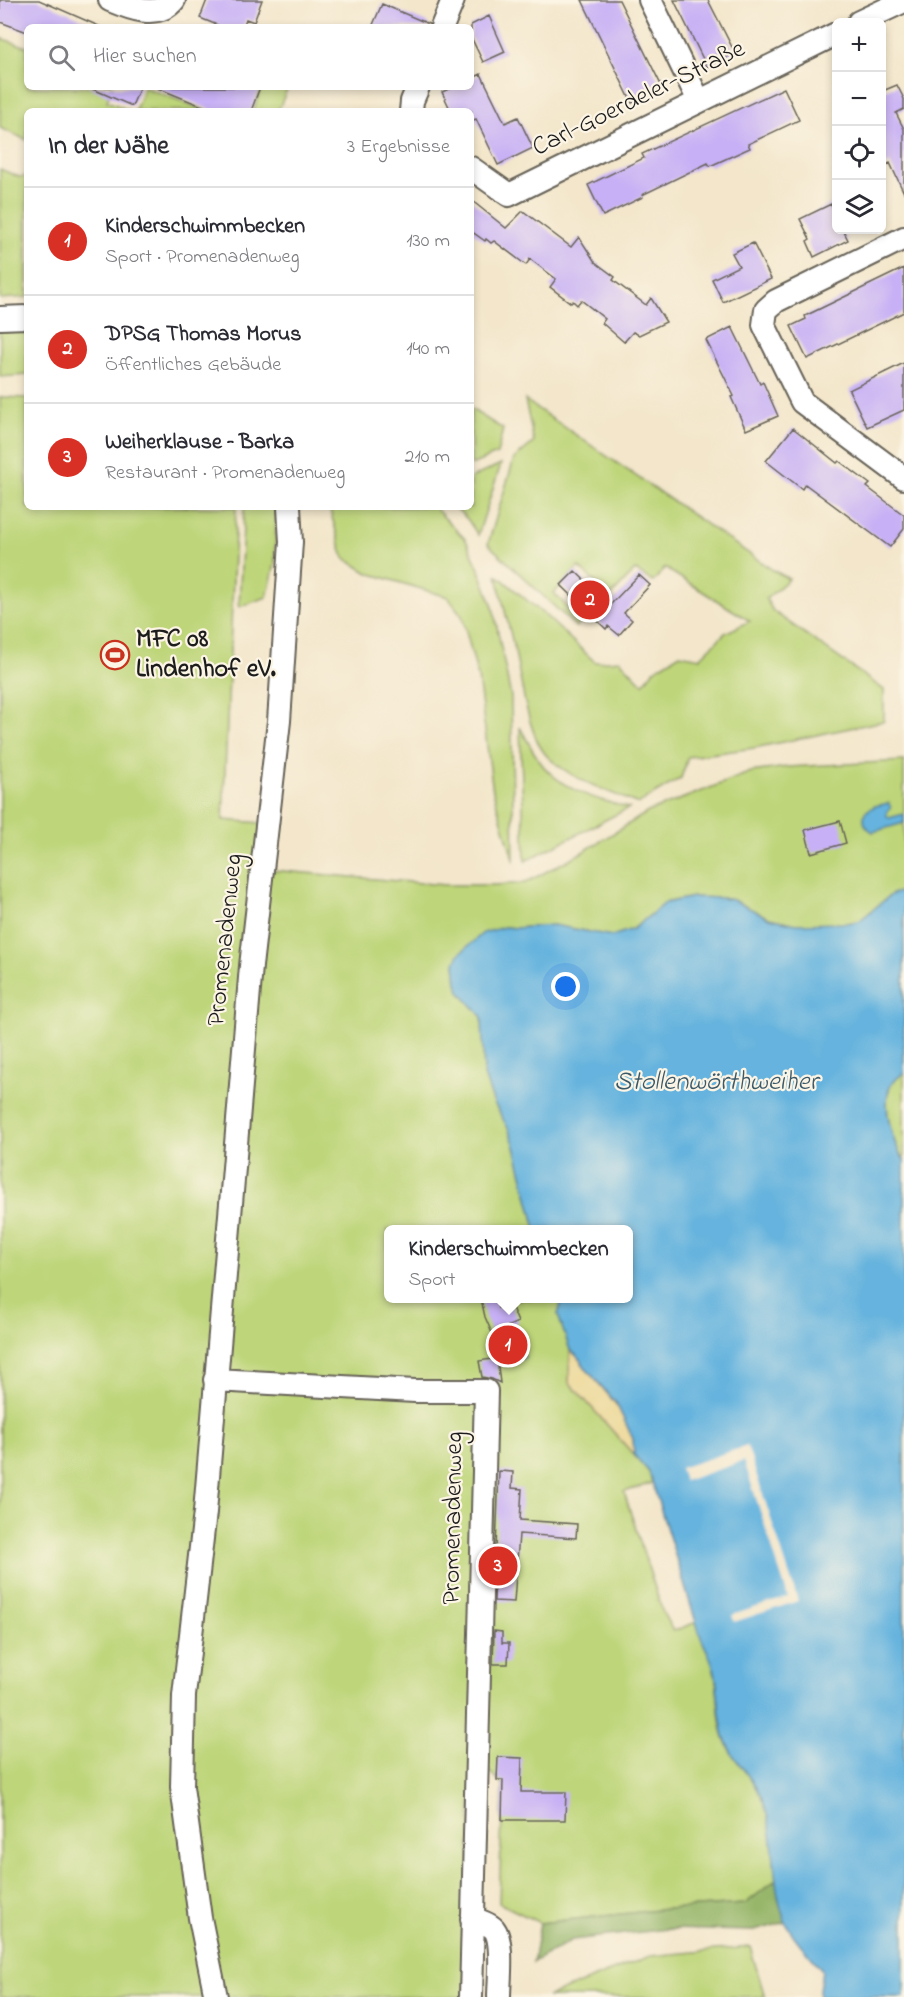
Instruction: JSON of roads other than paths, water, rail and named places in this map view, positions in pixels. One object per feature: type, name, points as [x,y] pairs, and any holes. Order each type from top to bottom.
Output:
[{"type":"street","points":[[110,0],[136,10],[154,10],[173,2]]},
{"type":"street","points":[[443,24],[453,0]]},
{"type":"street","points":[[650,0],[699,101]]},
{"type":"street","points":[[866,18],[893,3]]},
{"type":"street","name":"Carl-Goerdeler-Straße","points":[[474,170],[509,195],[832,36]]},
{"type":"street","points":[[411,108],[417,90]]},
{"type":"street","points":[[904,238],[776,301],[766,310],[764,325],[802,402],[904,478]]},
{"type":"street","points":[[0,318],[24,317]]},
{"type":"street","name":"Promenadenweg","points":[[216,1997],[200,1918],[182,1787],[184,1696],[204,1512],[251,966],[279,721],[291,542],[289,510]]},
{"type":"street","name":"Promenadenweg","points":[[215,1380],[415,1391],[486,1391],[471,1997]]},
{"type":"street","points":[[472,1919],[485,1923],[495,1930],[499,1941],[499,1997]]},
{"type":"water","points":[[889,803],[891,808],[887,811],[887,816],[889,818],[904,814],[904,823],[873,832],[865,824],[865,812],[875,806]]},
{"type":"water","name":"Stollenwörthweiher","points":[[904,891],[904,1073],[893,1082],[889,1090],[887,1110],[892,1133],[904,1160],[904,1997],[820,1997],[822,1970],[794,1936],[781,1909],[771,1832],[763,1802],[727,1745],[724,1736],[714,1668],[701,1638],[649,1472],[634,1455],[633,1439],[616,1403],[570,1350],[558,1315],[560,1303],[633,1303],[633,1225],[535,1225],[514,1143],[493,1101],[484,1075],[482,1017],[461,993],[457,983],[455,963],[459,954],[483,933],[504,927],[553,925],[612,936],[633,929],[665,903],[693,897],[733,900],[769,918],[796,924],[859,921],[892,894]]},
{"type":"water","points":[[511,1325],[525,1357],[505,1366],[492,1333]]},
{"type":"place","name":"DPSG Thomas Morus","points":[[590,600]]},
{"type":"place","name":"MFC 08 Lindenhof eV.","points":[[115,655]]},
{"type":"place","name":"Kinderschwimmbecken","points":[[508,1345]]},
{"type":"place","name":"Weiherklause – Barka","points":[[498,1566]]}]
